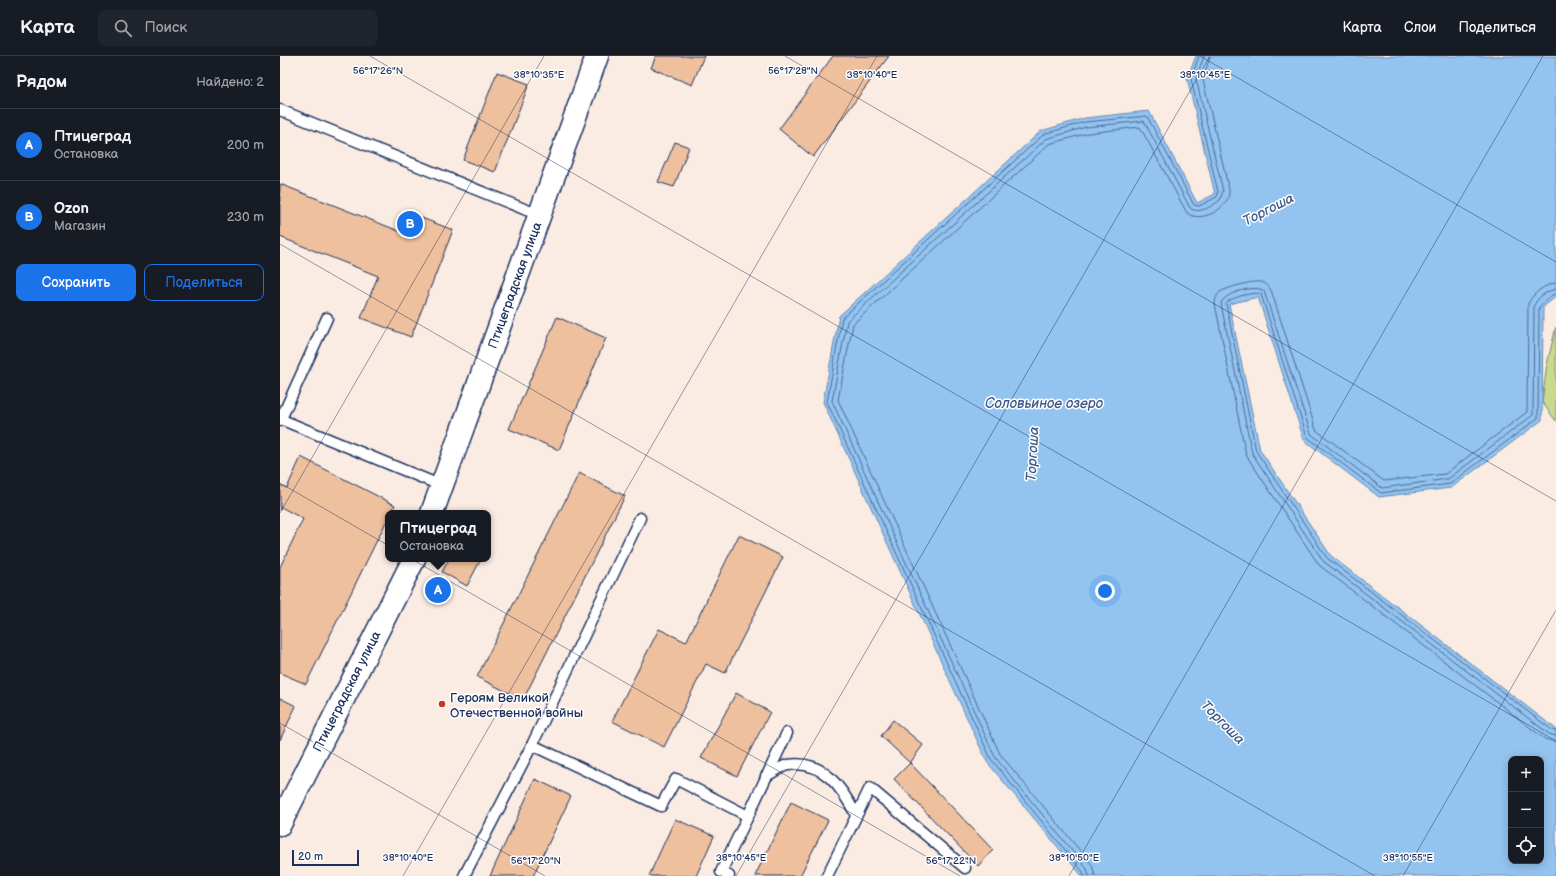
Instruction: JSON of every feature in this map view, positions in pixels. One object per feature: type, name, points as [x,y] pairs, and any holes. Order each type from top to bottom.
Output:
[{"type":"street","name":"Птицеградская улица","points":[[433,510],[597,56]]},
{"type":"street","name":"Птицеградская улица","points":[[280,824],[412,562]]},
{"type":"lane","points":[[280,110],[539,215]]},
{"type":"lane","points":[[327,318],[280,420],[442,486]]},
{"type":"lane","points":[[464,876],[532,745],[640,518]]},
{"type":"lane","points":[[729,876],[721,872],[787,733]]},
{"type":"lane","points":[[532,745],[662,806],[676,779],[748,816]]},
{"type":"lane","points":[[766,776],[788,765],[814,766],[832,778],[847,796],[856,815]]},
{"type":"lane","points":[[827,876],[870,788],[965,868]]},
{"type":"green space","points":[[1556,327],[1556,421],[1542,402],[1547,364]]},
{"type":"water","name":"Соловьиное озеро","points":[[1196,56],[1556,56],[1556,297],[1543,307],[1542,420],[1451,488],[1379,497],[1304,440],[1258,297],[1229,304],[1260,450],[1331,556],[1556,729],[1556,876],[1082,876],[987,762],[823,402],[839,316],[1041,131],[1085,118],[1149,111],[1197,203],[1215,194],[1187,78]]},
{"type":"building","points":[[656,56],[704,56],[692,85],[651,68]]},
{"type":"building","points":[[833,56],[889,56],[813,157],[779,129]]},
{"type":"building","points":[[497,72],[529,84],[495,172],[463,160]]},
{"type":"building","points":[[675,142],[689,147],[674,187],[658,182]]},
{"type":"building","points":[[280,184],[399,231],[406,212],[453,230],[411,337],[361,318],[378,276],[280,237]]},
{"type":"building","points":[[557,317],[606,338],[559,450],[509,429]]},
{"type":"building","points":[[301,457],[395,505],[392,510],[385,510],[385,524],[306,684],[280,673],[280,567],[303,519],[281,507],[280,510],[280,485],[287,488]]},
{"type":"building","points":[[579,473],[625,496],[523,700],[477,677]]},
{"type":"building","points":[[739,535],[783,557],[725,673],[706,664],[664,747],[612,721],[659,629],[686,642]]},
{"type":"building","points":[[447,562],[479,562],[467,586],[442,572]]},
{"type":"building","points":[[736,693],[770,712],[737,776],[701,758]]},
{"type":"building","points":[[280,698],[296,706],[280,740]]},
{"type":"building","points":[[893,720],[923,745],[910,763],[881,736]]},
{"type":"building","points":[[910,763],[993,850],[978,866],[894,779]]},
{"type":"building","points":[[535,779],[571,796],[533,876],[490,876]]},
{"type":"building","points":[[791,802],[828,820],[800,876],[755,876]]},
{"type":"building","points":[[675,819],[714,836],[696,876],[649,876]]},
{"type":"place","name":"Ozon","points":[[410,224]]},
{"type":"place","name":"Птицеград","points":[[438,590]]},
{"type":"place","name":"Героям Великой Отечественной войны","points":[[442,704]]},
{"type":"water label","name":"Торгоша","points":[[1268,209]]},
{"type":"water label","name":"Торгоша","points":[[1032,454]]},
{"type":"water label","name":"Торгоша","points":[[1223,722]]}]
